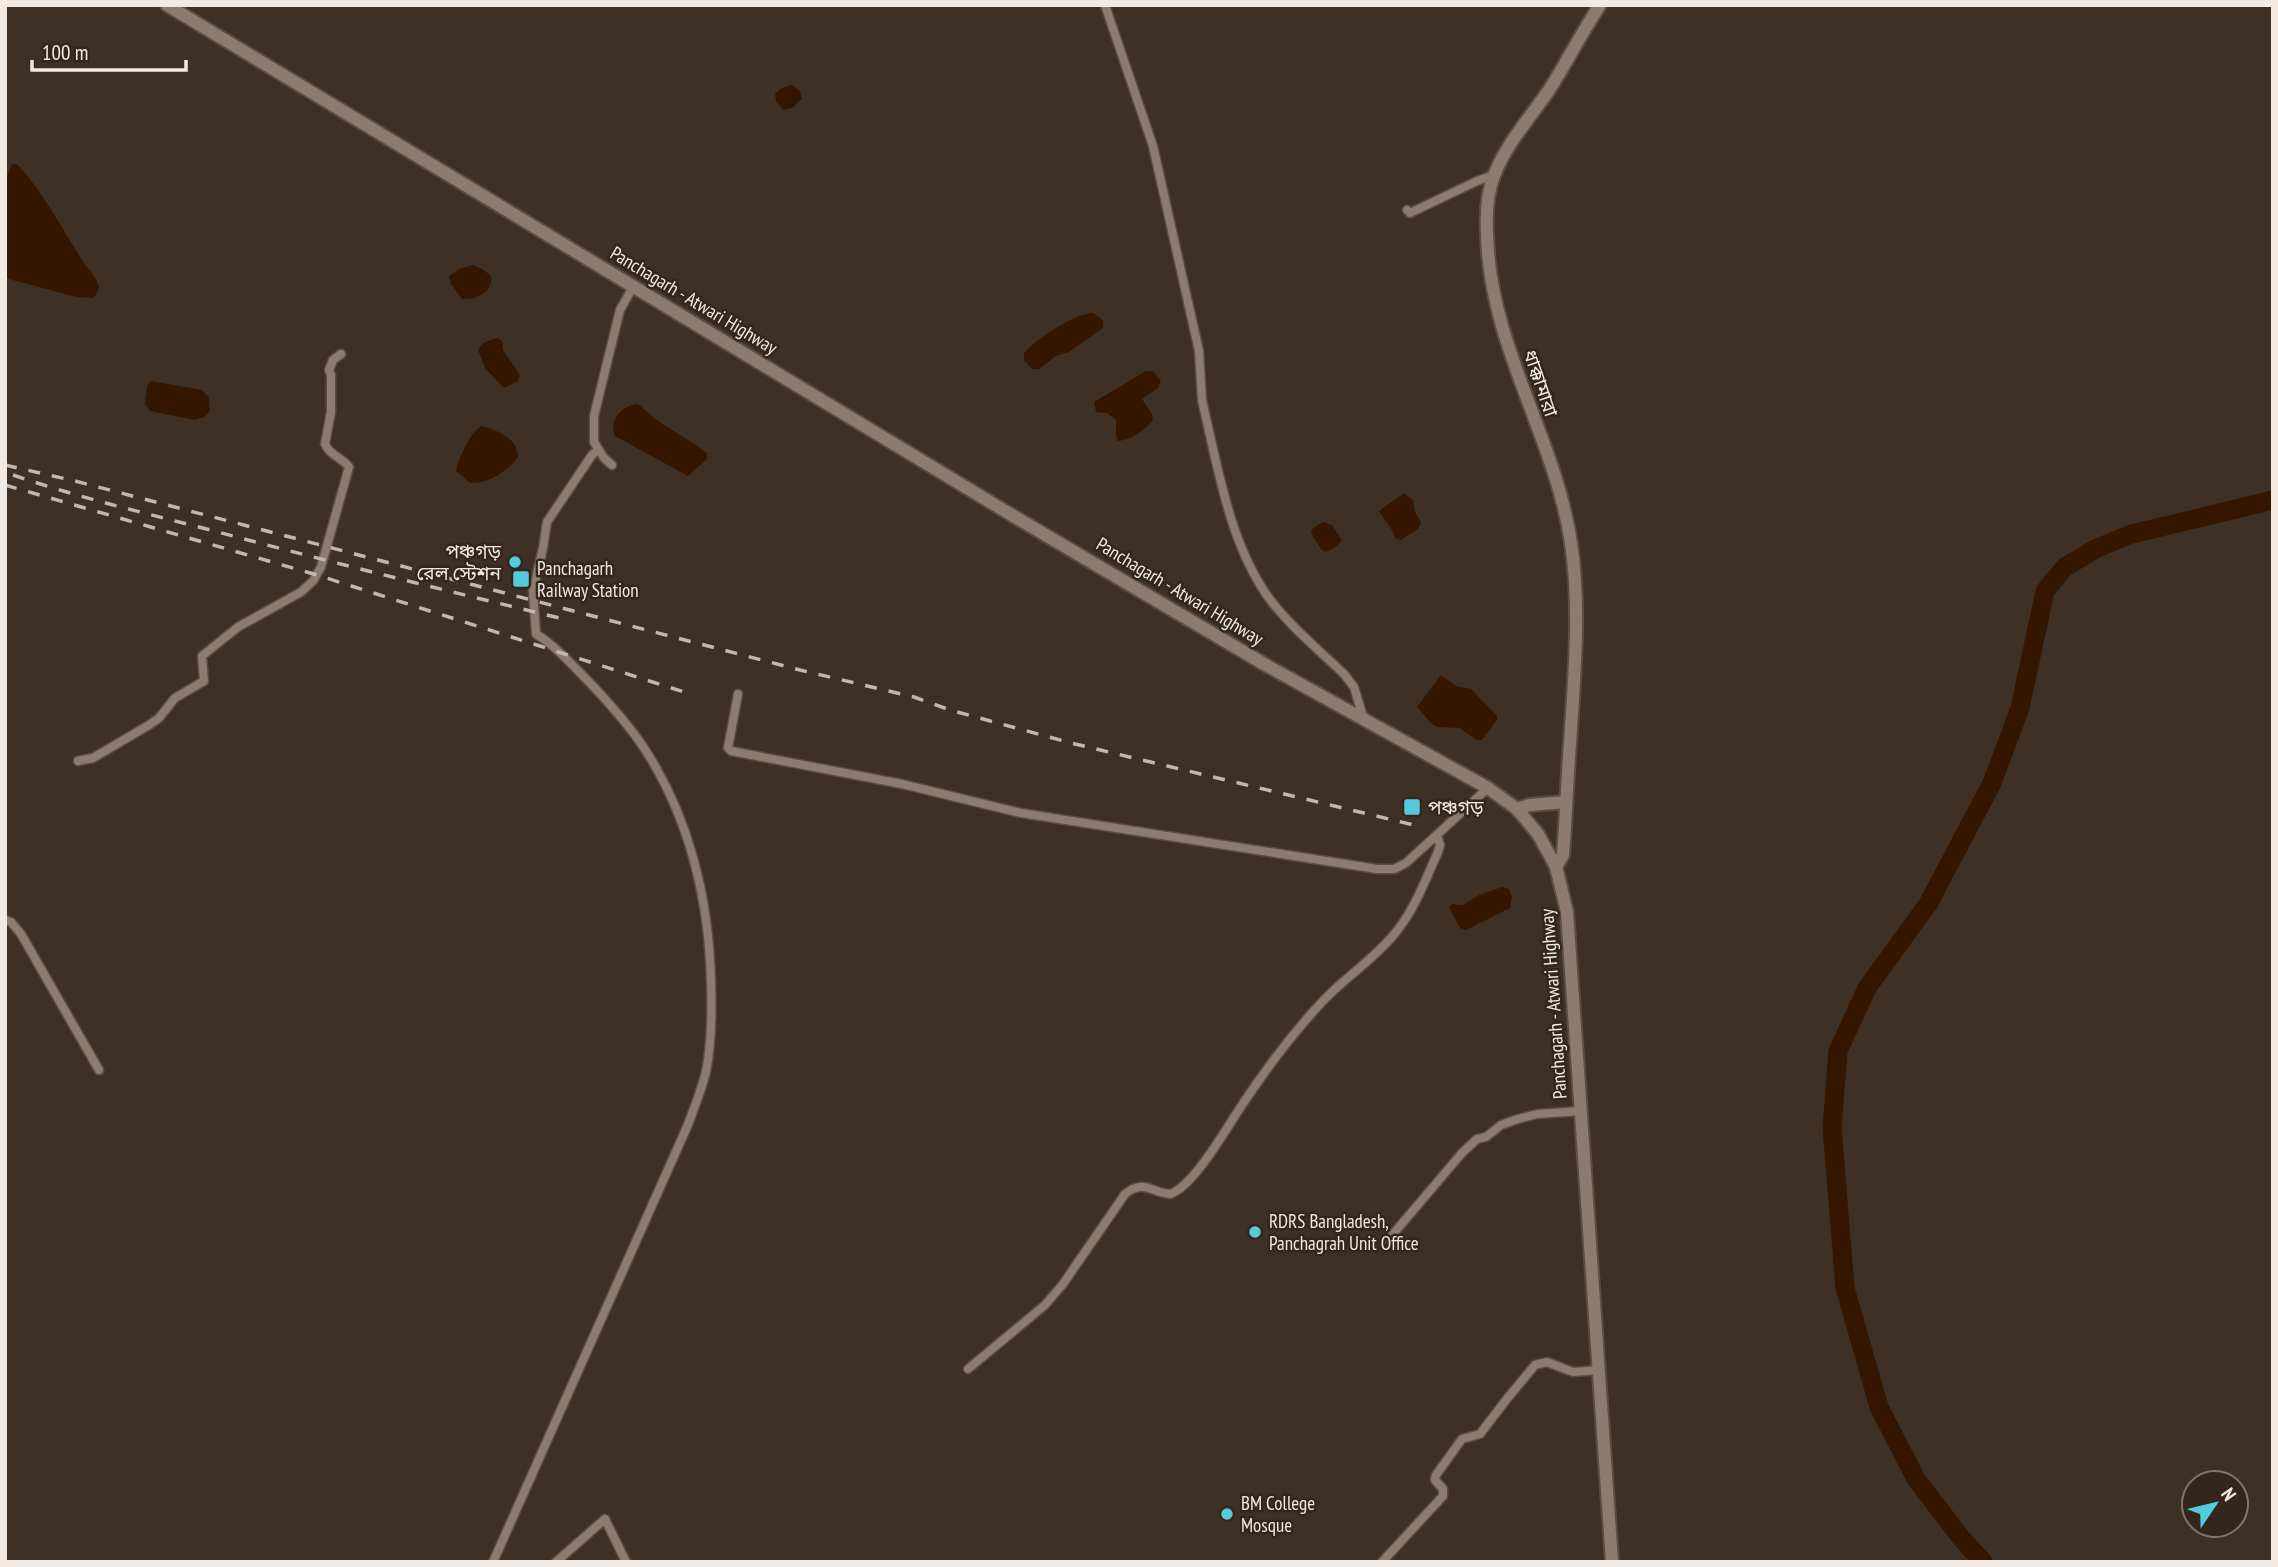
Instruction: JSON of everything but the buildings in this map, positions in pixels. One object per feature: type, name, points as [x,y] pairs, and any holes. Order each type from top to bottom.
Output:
[{"type":"main road","name":"Panchagarh - Atwari Highway","points":[[167,5],[1015,517],[1264,664],[1488,788],[1517,809],[1538,834],[1556,867],[1563,889],[1569,933],[1612,1562]]},
{"type":"main road","name":"ধাক্কামারা","points":[[1556,867],[1563,855],[1576,618],[1571,544],[1557,484],[1519,383],[1493,296],[1486,221],[1490,188],[1504,153],[1552,85],[1600,5]]},
{"type":"main road","points":[[1517,809],[1530,805],[1566,802]]},
{"type":"street","points":[[1105,5],[1153,146],[1199,351],[1202,400],[1234,530],[1249,565],[1266,594],[1344,674],[1354,687],[1363,717]]},
{"type":"street","points":[[1407,210],[1410,213],[1494,175]]},
{"type":"street","points":[[612,465],[598,450],[592,432],[620,310],[634,285]]},
{"type":"street","points":[[78,761],[93,758],[159,718],[175,698],[204,681],[202,656],[246,623],[301,592],[317,575],[349,467],[331,455],[325,444],[331,412],[331,375],[328,370],[333,360],[341,354]]},
{"type":"street","points":[[493,1562],[687,1127],[706,1072],[709,1050],[712,992],[705,906],[695,864],[677,812],[655,766],[625,722],[585,679],[536,634],[533,591],[544,548],[547,522],[598,450]]},
{"type":"street","points":[[738,694],[728,748],[731,751],[902,784],[1021,813],[1377,869],[1400,867],[1488,788]]},
{"type":"street","points":[[968,1369],[1045,1305],[1063,1284],[1125,1194],[1136,1186],[1170,1194],[1182,1188],[1218,1141],[1267,1066],[1322,1002],[1396,932],[1438,852],[1440,845],[1437,835]]},
{"type":"street","points":[[5,920],[11,922],[21,934],[99,1070]]},
{"type":"street","points":[[1388,1240],[1477,1139],[1486,1137],[1501,1125],[1518,1119],[1537,1114],[1581,1111]]},
{"type":"street","points":[[1382,1562],[1443,1496],[1443,1489],[1435,1480],[1436,1475],[1458,1444],[1462,1439],[1480,1434],[1535,1365],[1547,1362],[1573,1371],[1599,1370]]},
{"type":"street","points":[[556,1562],[605,1519],[626,1562]]},
{"type":"shaded area","points":[[792,85],[800,91],[802,99],[792,108],[783,110],[776,101],[775,94]]},
{"type":"shaded area","points":[[12,164],[17,164],[35,186],[94,277],[99,288],[94,298],[77,297],[5,278],[5,181]]},
{"type":"shaded area","points":[[473,265],[491,276],[490,286],[483,294],[462,299],[451,284],[449,276],[459,269]]},
{"type":"shaded area","points":[[1093,313],[1103,320],[1103,328],[1069,352],[1056,356],[1039,369],[1032,369],[1024,360],[1024,353],[1047,334],[1066,322]]},
{"type":"shaded area","points":[[498,338],[503,342],[503,350],[520,375],[518,381],[504,388],[485,368],[478,350],[484,343]]},
{"type":"shaded area","points":[[1146,371],[1153,371],[1161,381],[1158,388],[1142,399],[1153,420],[1138,434],[1118,441],[1116,420],[1107,413],[1096,412],[1094,402]]},
{"type":"shaded area","points":[[151,381],[202,390],[209,397],[210,411],[195,420],[150,411],[145,404],[147,386]]},
{"type":"shaded area","points":[[636,404],[707,453],[707,459],[688,476],[615,436],[617,416],[625,408]]},
{"type":"shaded area","points":[[482,426],[511,440],[518,457],[497,476],[470,483],[456,471],[466,445]]},
{"type":"shaded area","points":[[1404,493],[1413,500],[1415,512],[1421,522],[1418,529],[1401,540],[1395,538],[1379,511]]},
{"type":"shaded area","points":[[1323,522],[1332,525],[1342,540],[1326,552],[1311,533],[1313,528]]},
{"type":"shaded area","points":[[1441,675],[1456,686],[1471,689],[1497,716],[1497,720],[1482,740],[1476,740],[1460,728],[1437,727],[1417,707]]},
{"type":"shaded area","points":[[1502,887],[1509,889],[1512,897],[1510,908],[1466,930],[1460,928],[1449,907],[1452,904],[1463,905],[1479,895]]},
{"type":"waterway","points":[[1983,1562],[1916,1479],[1879,1407],[1845,1288],[1832,1127],[1838,1051],[1867,988],[1928,904],[1992,783],[2020,708],[2045,591],[2065,567],[2097,548],[2132,534],[2273,500]]},
{"type":"railway","points":[[5,465],[914,697],[950,710],[1071,743],[1418,826]]},
{"type":"railway","points":[[13,475],[140,512],[568,620]]},
{"type":"railway","points":[[5,485],[317,575],[684,692]]},
{"type":"place","name":"পঞ্চগড় রেল স্টেশন","points":[[515,562]]},
{"type":"place","name":"Panchagarh Railway Station","points":[[521,579]]},
{"type":"place","name":"পঞ্চগড়","points":[[1412,807]]},
{"type":"place","name":"RDRS Bangladesh, Panchagrah Unit Office","points":[[1255,1232]]},
{"type":"place","name":"BM College Mosque","points":[[1227,1514]]}]
